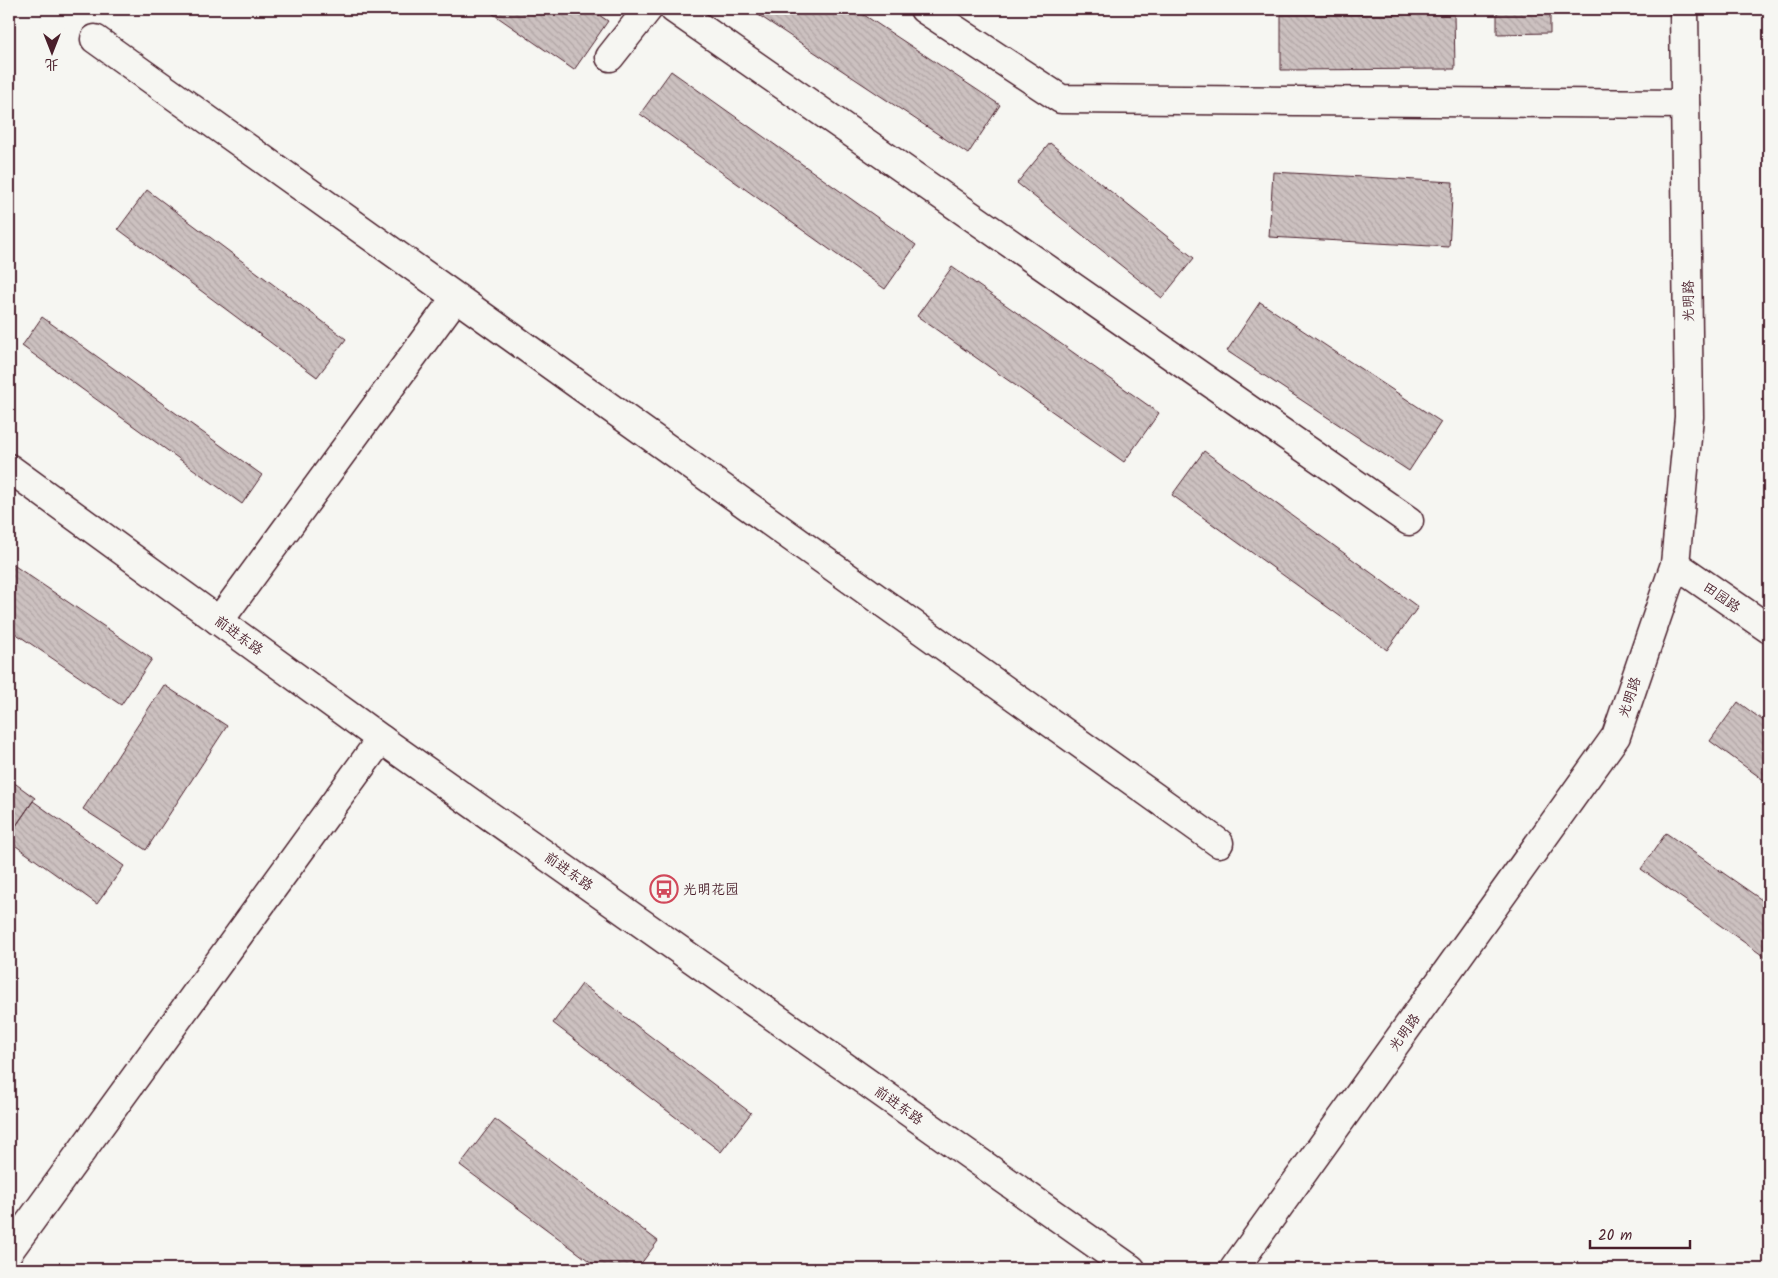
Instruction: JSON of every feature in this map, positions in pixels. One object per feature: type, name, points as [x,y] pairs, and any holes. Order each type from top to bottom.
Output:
[{"type":"street","points":[[610,57],[648,9]]},
{"type":"street","points":[[674,9],[1409,521]]},
{"type":"street","points":[[924,9],[1061,99],[1685,104]]},
{"type":"street","name":"光明路","points":[[1234,1269],[1616,736],[1675,564],[1689,417],[1684,9]]},
{"type":"street","points":[[95,39],[1219,843]]},
{"type":"street","points":[[219,621],[456,297]]},
{"type":"street","name":"前进东路","points":[[9,468],[381,739],[1131,1269]]},
{"type":"street","name":"田园路","points":[[1675,564],[1769,630]]},
{"type":"street","points":[[9,1251],[381,739]]},
{"type":"building","points":[[486,9],[590,9],[608,21],[574,70]]},
{"type":"building","points":[[760,9],[855,9],[1000,105],[968,154],[757,14]]},
{"type":"building","points":[[1497,9],[1550,9],[1550,33],[1497,34]]},
{"type":"building","points":[[1454,14],[1455,69],[1281,70],[1281,15]]},
{"type":"building","points":[[671,71],[916,245],[885,289],[640,114]]},
{"type":"building","points":[[1050,143],[1194,258],[1162,298],[1017,183]]},
{"type":"building","points":[[1273,172],[1453,182],[1449,247],[1269,237]]},
{"type":"building","points":[[147,190],[346,339],[317,377],[118,229]]},
{"type":"building","points":[[952,267],[1159,413],[1124,462],[917,316]]},
{"type":"building","points":[[1260,302],[1441,422],[1409,471],[1227,351]]},
{"type":"building","points":[[42,317],[262,475],[242,504],[22,346]]},
{"type":"building","points":[[1204,451],[1418,607],[1387,650],[1172,495]]},
{"type":"building","points":[[9,562],[152,659],[121,705],[9,629]]},
{"type":"building","points":[[164,685],[227,726],[146,850],[83,809]]},
{"type":"building","points":[[1738,702],[1769,725],[1769,784],[1710,741]]},
{"type":"building","points":[[9,779],[35,798],[9,836]]},
{"type":"building","points":[[33,801],[124,866],[97,904],[9,841],[9,836]]},
{"type":"building","points":[[1666,833],[1769,905],[1769,960],[1641,869]]},
{"type":"building","points":[[582,984],[751,1113],[721,1152],[553,1023]]},
{"type":"building","points":[[495,1119],[658,1241],[637,1269],[600,1269],[460,1165]]},
{"type":"place","name":"光明花园","points":[[664,889]]}]
